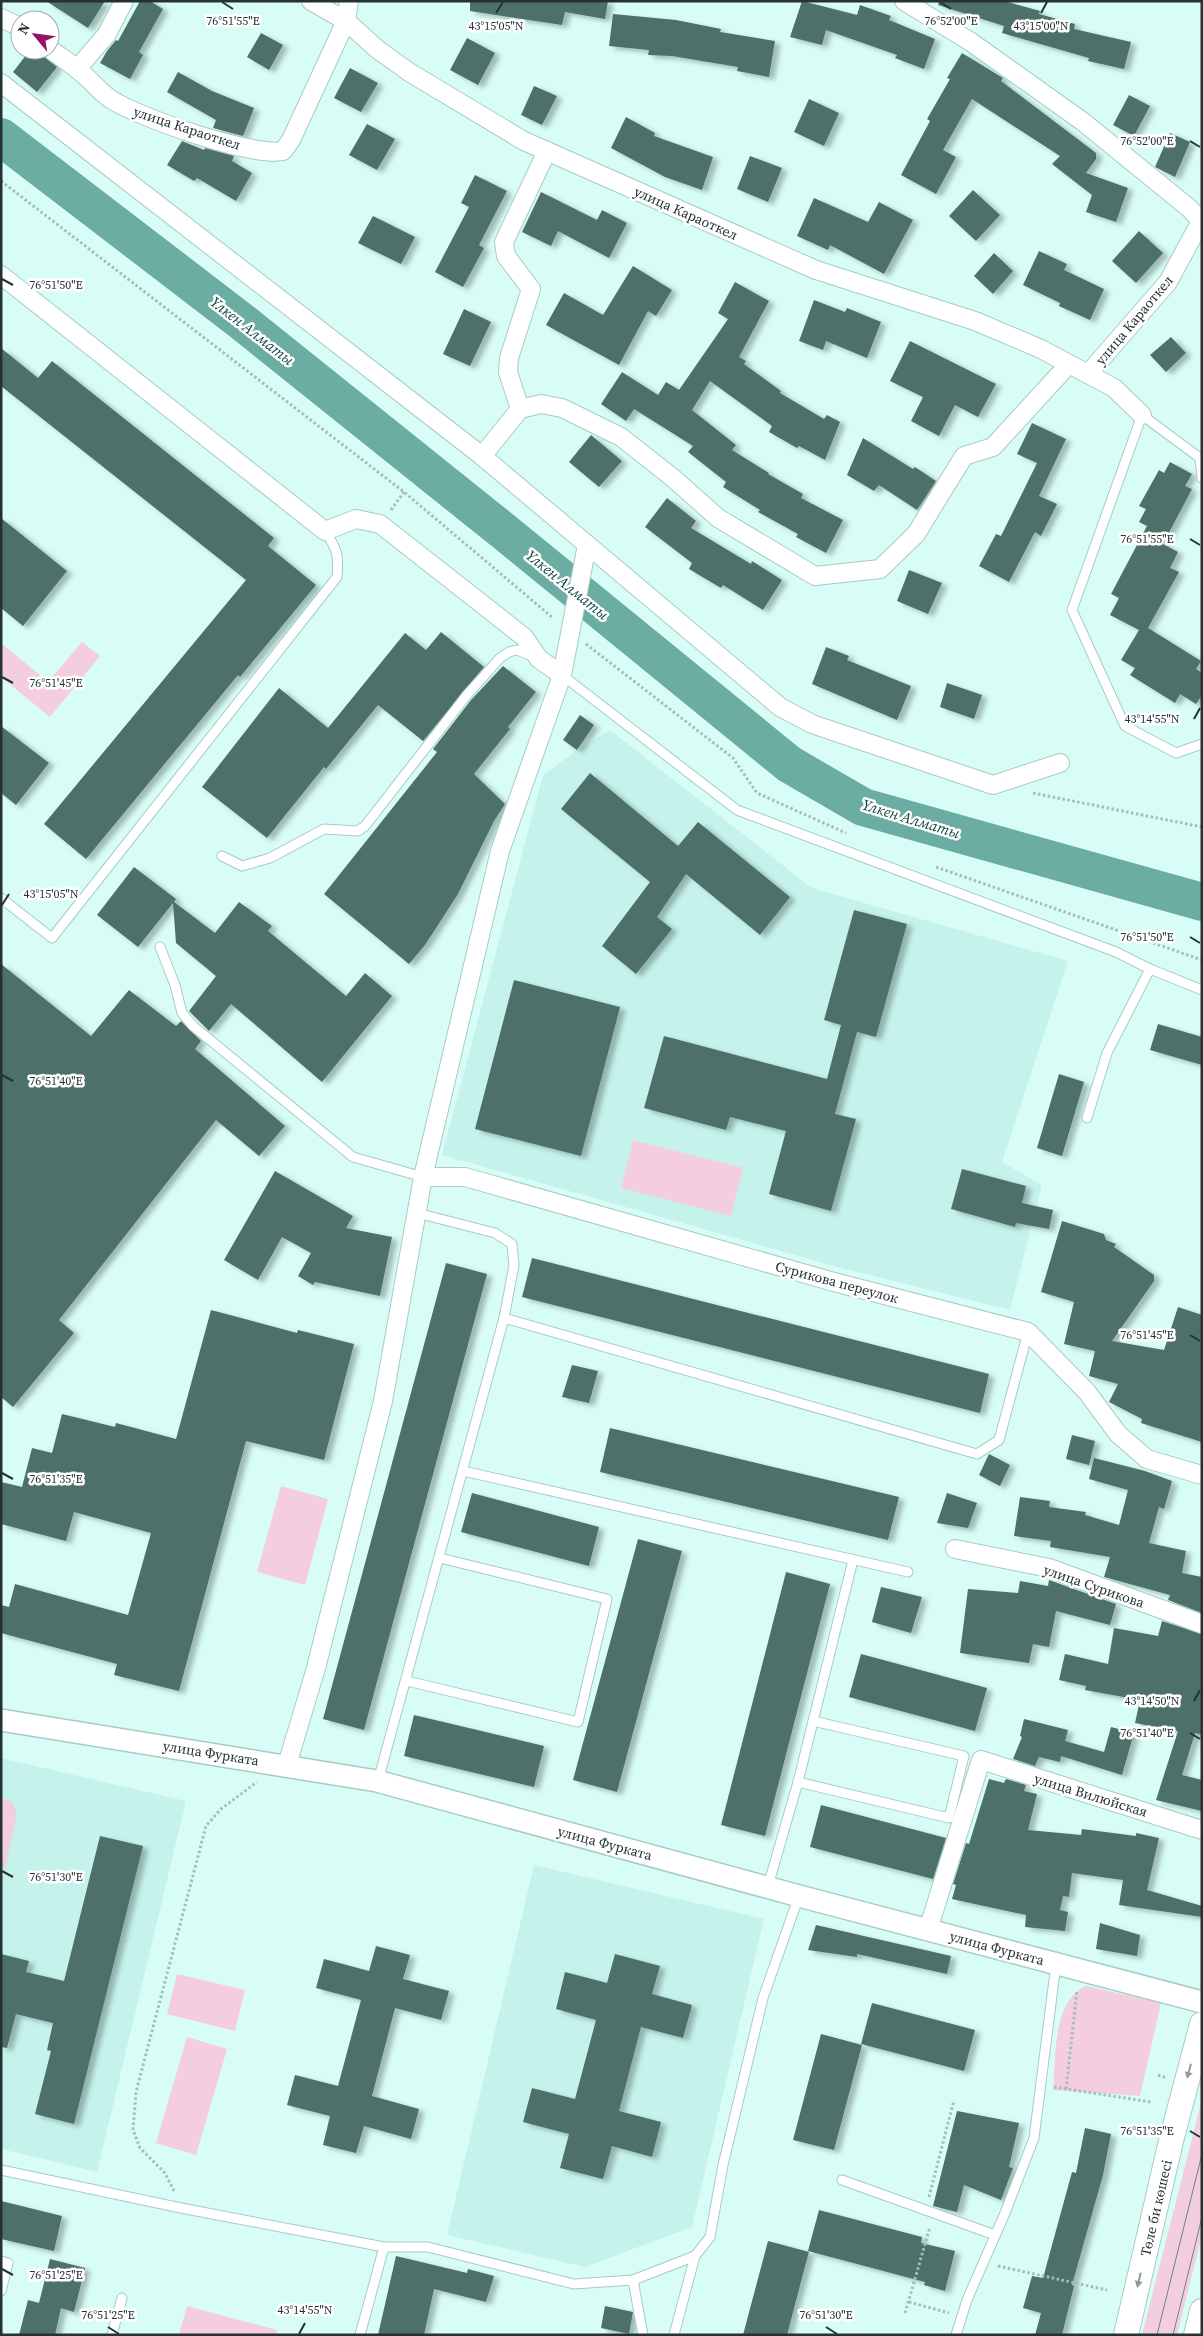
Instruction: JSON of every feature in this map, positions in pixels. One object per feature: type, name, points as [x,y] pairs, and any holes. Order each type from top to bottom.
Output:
[{"type":"main road","name":"Төле би көшесі","points":[[1126,2335],[1171,2142],[1202,2024]]},
{"type":"main road","points":[[1196,2335],[1202,2311]]},
{"type":"street","points":[[77,69],[107,34],[124,1]]},
{"type":"street","name":"улица Караоткел","points":[[311,1],[346,21],[377,49],[409,72],[524,141],[816,270],[975,321],[1041,348],[1068,365],[1114,388],[1142,414]]},
{"type":"street","points":[[346,21],[349,1]]},
{"type":"street","name":"улица Караоткел","points":[[904,1],[971,42],[1082,121],[1189,208],[1201,220],[1168,282],[1088,374]]},
{"type":"street","name":"улица Караоткел","points":[[60,56],[108,97],[131,111],[231,144],[273,153],[283,151],[291,140],[346,21]]},
{"type":"street","points":[[1,83],[482,456],[780,707],[812,724],[993,785],[1060,763]]},
{"type":"street","points":[[520,408],[508,372],[509,358],[531,289],[506,256],[504,242],[547,151]]},
{"type":"street","points":[[4,283],[325,531],[356,519],[380,524],[524,637],[539,659],[562,675]]},
{"type":"street","points":[[482,456],[520,408],[541,404],[562,408],[621,437],[673,478],[718,518],[815,576],[880,569],[916,534],[964,456],[993,447],[1068,365]]},
{"type":"street","points":[[287,1765],[316,1668],[383,1401],[423,1177],[500,851],[562,675],[587,545]]},
{"type":"street","name":"Сурикова переулок","points":[[423,1177],[465,1177],[834,1282],[1028,1332]]},
{"type":"street","points":[[1028,1332],[1087,1392],[1118,1434],[1147,1459],[1202,1475]]},
{"type":"street","name":"улица Сурикова","points":[[955,1549],[1049,1568],[1202,1624]]},
{"type":"street","name":"улица Фурката","points":[[1,1720],[378,1781],[799,1896],[1202,2002]]},
{"type":"street","name":"улица Вилюйская","points":[[928,1930],[981,1760],[1202,1830]]},
{"type":"lane","points":[[1202,478],[1200,458],[1142,414],[1072,610],[1125,726],[1176,753],[1202,744]]},
{"type":"lane","points":[[1,898],[52,938],[337,577],[339,559],[336,548],[325,531]]},
{"type":"lane","points":[[222,856],[242,866],[270,858],[324,829],[358,831],[365,826],[466,696],[500,658],[517,650],[539,659]]},
{"type":"lane","points":[[562,675],[738,810],[1116,952],[1150,969],[1202,990]]},
{"type":"lane","points":[[160,947],[175,985],[182,1014],[193,1026],[353,1157],[423,1177]]},
{"type":"lane","points":[[1088,1118],[1107,1053],[1150,969]]},
{"type":"lane","points":[[378,1781],[504,1318],[514,1265],[512,1244],[495,1234],[417,1213]]},
{"type":"lane","points":[[504,1318],[977,1454],[999,1440],[1028,1332]]},
{"type":"lane","points":[[463,1471],[908,1572]]},
{"type":"lane","points":[[406,1680],[578,1722],[608,1599],[440,1558]]},
{"type":"lane","points":[[768,1886],[798,1782],[853,1560]]},
{"type":"lane","points":[[798,1782],[949,1818],[964,1756],[813,1720]]},
{"type":"lane","points":[[674,2335],[695,2256],[710,2237],[723,2165],[761,2005],[799,1896]]},
{"type":"lane","points":[[956,2335],[961,2317],[1034,2138],[1056,1964]]},
{"type":"lane","points":[[1,2170],[181,2208],[384,2247],[428,2247],[574,2284],[633,2280],[695,2256]]},
{"type":"lane","points":[[842,2180],[995,2235]]},
{"type":"lane","points":[[360,2335],[384,2247]]},
{"type":"lane","points":[[1,2261],[8,2263],[1,2291]]},
{"type":"lane","points":[[633,2280],[643,2335]]},
{"type":"lane","points":[[112,2335],[122,2298]]},
{"type":"path","points":[[1,181],[404,492],[570,633],[734,758],[757,793],[854,837]]},
{"type":"path","points":[[1031,792],[1202,827]]},
{"type":"path","points":[[926,863],[1202,960]]},
{"type":"path","points":[[181,2208],[166,2173],[140,2148],[133,2130],[136,2092],[149,2036],[206,1826],[221,1809],[253,1784],[287,1765]]},
{"type":"path","points":[[1066,2089],[1077,1991],[1086,1992]]},
{"type":"path","points":[[1041,2084],[1151,2102]]},
{"type":"path","points":[[983,2263],[1107,2290]]},
{"type":"path","points":[[909,2302],[961,2317]]},
{"type":"shaded area","points":[[82,642],[100,656],[50,717],[1,677],[1,643],[48,682]]},
{"type":"shaded area","points":[[610,730],[812,888],[1068,961],[1002,1162],[1042,1185],[1010,1310],[841,1268],[442,1155],[543,775],[577,750]]},
{"type":"shaded area","points":[[633,1140],[743,1168],[731,1216],[621,1188]]},
{"type":"shaded area","points":[[281,1486],[328,1499],[305,1585],[257,1572]]},
{"type":"shaded area","points":[[1,1758],[186,1801],[97,2172],[1,2149]]},
{"type":"shaded area","points":[[1,1798],[12,1802],[17,1813],[5,1868],[1,1867]]},
{"type":"shaded area","points":[[534,1865],[764,1919],[692,2227],[585,2267],[447,2235]]},
{"type":"shaded area","points":[[177,1974],[245,1990],[235,2031],[167,2014]]},
{"type":"shaded area","points":[[1086,1986],[1161,2003],[1140,2096],[1053,2090],[1056,2047],[1061,2017],[1067,2004],[1075,1994]]},
{"type":"shaded area","points":[[187,2037],[227,2049],[196,2155],[156,2143]]},
{"type":"shaded area","points":[[1202,2099],[1202,2235],[1177,2335],[1142,2335]]},
{"type":"shaded area","points":[[187,2306],[277,2330],[276,2335],[179,2335]]},
{"type":"building","points":[[46,1],[105,1],[88,28]]},
{"type":"building","points":[[140,1],[150,1],[163,9],[139,52],[143,55],[130,79],[100,63],[116,40],[118,41]]},
{"type":"building","points":[[470,1],[608,1],[605,19],[565,12],[562,25],[470,11]]},
{"type":"building","points":[[802,1],[857,15],[860,5],[891,16],[889,20],[935,39],[924,69],[895,58],[897,55],[826,30],[822,45],[790,37]]},
{"type":"building","points":[[939,1],[1004,1],[1040,11],[1039,14],[1075,24],[1074,29],[1131,42],[1124,69],[1088,61],[1089,58],[1002,33],[1004,26],[938,5]]},
{"type":"building","points":[[613,14],[676,20],[721,29],[720,32],[775,41],[769,77],[737,71],[738,67],[672,56],[648,55],[649,50],[609,46]]},
{"type":"building","points":[[261,33],[283,45],[269,70],[247,57]]},
{"type":"building","points":[[467,38],[495,53],[478,85],[450,70]]},
{"type":"building","points":[[962,53],[1003,78],[1001,81],[1096,153],[1096,159],[1086,173],[1128,188],[1116,222],[1086,212],[1092,195],[1052,164],[1060,156],[972,99],[943,150],[956,157],[936,194],[901,175],[930,121],[927,119],[950,79],[947,78]]},
{"type":"building","points":[[22,60],[48,60],[57,67],[37,92],[13,72]]},
{"type":"building","points":[[350,68],[378,83],[361,112],[334,98]]},
{"type":"building","points":[[178,72],[212,91],[254,108],[243,136],[213,128],[216,120],[167,92]]},
{"type":"building","points":[[534,86],[557,96],[542,125],[521,115]]},
{"type":"building","points":[[1129,95],[1150,106],[1134,136],[1113,125]]},
{"type":"building","points":[[809,99],[839,113],[824,146],[794,132]]},
{"type":"building","points":[[626,117],[655,133],[654,136],[713,157],[702,190],[665,177],[611,148]]},
{"type":"building","points":[[367,124],[395,139],[377,170],[349,155]]},
{"type":"building","points":[[1170,133],[1190,142],[1175,177],[1155,167]]},
{"type":"building","points":[[182,141],[204,150],[205,148],[234,156],[232,161],[252,173],[236,201],[197,178],[194,181],[167,165]]},
{"type":"building","points":[[750,156],[782,168],[768,202],[737,189]]},
{"type":"building","points":[[475,175],[507,191],[479,245],[484,248],[463,287],[435,272],[469,207],[461,203]]},
{"type":"building","points":[[973,190],[1000,215],[976,241],[949,216]]},
{"type":"building","points":[[541,192],[597,220],[602,210],[627,223],[609,258],[558,231],[551,246],[522,232]]},
{"type":"building","points":[[814,198],[868,222],[879,202],[913,220],[884,274],[830,245],[828,250],[797,236]]},
{"type":"building","points":[[373,216],[415,237],[401,264],[358,243]]},
{"type":"building","points":[[1139,231],[1163,253],[1136,283],[1112,261]]},
{"type":"building","points":[[1039,251],[1067,264],[1064,270],[1104,289],[1090,320],[1059,306],[1060,303],[1023,285]]},
{"type":"building","points":[[994,253],[1013,271],[993,294],[974,276]]},
{"type":"building","points":[[633,266],[672,290],[656,316],[648,311],[619,365],[546,325],[564,293],[603,315]]},
{"type":"building","points":[[735,282],[769,301],[739,357],[746,361],[744,364],[781,391],[780,393],[824,419],[827,415],[840,422],[825,460],[799,446],[797,448],[769,432],[772,426],[710,381],[692,410],[736,445],[732,450],[803,494],[801,498],[843,520],[826,553],[796,537],[798,534],[758,512],[760,510],[723,487],[726,482],[688,452],[693,446],[634,409],[626,421],[601,404],[622,372],[658,395],[666,382],[679,390],[728,319],[718,313]]},
{"type":"building","points":[[814,300],[845,312],[847,308],[881,322],[867,358],[826,341],[823,350],[799,341]]},
{"type":"building","points":[[464,309],[491,322],[470,366],[443,354]]},
{"type":"building","points":[[1171,337],[1186,353],[1166,372],[1150,355]]},
{"type":"building","points":[[910,341],[996,384],[978,417],[955,405],[939,436],[911,421],[923,397],[890,381]]},
{"type":"building","points":[[1,348],[38,378],[52,361],[274,538],[268,546],[316,585],[240,677],[238,675],[86,859],[44,824],[246,580],[1,386]]},
{"type":"building","points":[[1032,423],[1066,439],[1039,496],[1057,504],[1041,536],[1035,532],[1009,582],[979,566],[996,534],[1001,536],[1037,463],[1017,454]]},
{"type":"building","points":[[591,435],[622,461],[599,487],[569,462]]},
{"type":"building","points":[[863,438],[936,481],[917,510],[879,485],[874,491],[847,475]]},
{"type":"building","points":[[1170,462],[1192,474],[1185,486],[1192,489],[1163,544],[1178,552],[1170,568],[1179,572],[1148,628],[1201,661],[1196,669],[1202,673],[1202,695],[1196,704],[1180,694],[1175,703],[1130,675],[1135,668],[1121,660],[1139,630],[1110,615],[1119,598],[1111,594],[1147,526],[1139,522],[1146,509],[1139,506],[1159,470],[1164,473]]},
{"type":"building","points":[[667,498],[696,521],[691,528],[751,564],[752,561],[782,580],[763,610],[723,585],[721,588],[689,569],[692,563],[645,527]]},
{"type":"building","points":[[1,518],[67,571],[23,626],[1,608]]},
{"type":"building","points":[[909,570],[942,583],[928,614],[897,601]]},
{"type":"building","points":[[441,632],[484,667],[423,741],[378,705],[326,769],[324,767],[267,838],[202,787],[279,688],[328,728],[405,633],[426,650]]},
{"type":"building","points":[[826,647],[849,656],[847,660],[911,686],[897,720],[812,684]]},
{"type":"building","points":[[503,666],[536,692],[508,727],[510,729],[474,774],[505,804],[494,821],[458,894],[425,945],[409,964],[324,894],[437,752],[433,749],[471,700]]},
{"type":"building","points":[[947,683],[982,695],[974,719],[940,707]]},
{"type":"building","points":[[580,715],[594,725],[577,750],[563,740]]},
{"type":"building","points":[[1,726],[49,763],[16,805],[1,793]]},
{"type":"building","points":[[590,773],[678,846],[698,822],[790,897],[760,935],[686,874],[657,917],[672,929],[636,974],[602,946],[650,882],[561,809]]},
{"type":"building","points":[[134,867],[176,899],[174,902],[215,933],[239,902],[272,926],[268,931],[346,996],[365,973],[392,996],[322,1082],[231,1004],[209,1031],[189,1011],[216,976],[176,943],[173,903],[138,947],[97,915]]},
{"type":"building","points":[[854,910],[907,924],[876,1037],[857,1032],[835,1114],[856,1119],[831,1211],[769,1194],[786,1131],[730,1117],[726,1130],[644,1108],[664,1036],[827,1079],[841,1025],[824,1020]]},
{"type":"building","points":[[1,964],[91,1036],[129,990],[176,1026],[181,1021],[201,1041],[195,1049],[285,1126],[259,1156],[216,1120],[59,1320],[74,1333],[13,1407],[1,1397]]},
{"type":"building","points":[[514,980],[620,1007],[581,1156],[475,1129]]},
{"type":"building","points":[[1158,1024],[1202,1037],[1202,1065],[1150,1050]]},
{"type":"building","points":[[1059,1074],[1084,1082],[1062,1156],[1037,1148]]},
{"type":"building","points":[[962,1169],[1026,1186],[1022,1203],[1053,1210],[1049,1229],[1016,1223],[1015,1227],[951,1209]]},
{"type":"building","points":[[275,1171],[353,1216],[346,1228],[392,1237],[380,1296],[315,1282],[313,1285],[298,1276],[311,1253],[282,1237],[258,1280],[224,1260]]},
{"type":"building","points":[[1062,1221],[1104,1234],[1106,1240],[1116,1244],[1114,1247],[1154,1275],[1154,1281],[1112,1341],[1164,1350],[1178,1307],[1202,1315],[1202,1442],[1141,1423],[1142,1419],[1109,1402],[1118,1384],[1089,1376],[1095,1351],[1064,1344],[1074,1302],[1041,1292]]},
{"type":"building","points":[[532,1258],[989,1374],[980,1413],[522,1297]]},
{"type":"building","points":[[446,1263],[487,1274],[364,1730],[323,1719]]},
{"type":"building","points":[[211,1310],[297,1333],[298,1330],[354,1344],[324,1460],[246,1441],[179,1691],[114,1675],[117,1664],[1,1633],[1,1605],[9,1607],[15,1584],[128,1615],[151,1533],[74,1512],[66,1541],[1,1524],[1,1482],[22,1487],[32,1448],[52,1453],[62,1414],[115,1427],[116,1423],[176,1439]]},
{"type":"building","points":[[572,1365],[598,1371],[589,1403],[562,1397]]},
{"type":"building","points":[[610,1428],[899,1497],[888,1540],[600,1472]]},
{"type":"building","points":[[1072,1435],[1095,1441],[1089,1465],[1066,1459]]},
{"type":"building","points":[[989,1454],[1010,1465],[1000,1486],[979,1475]]},
{"type":"building","points":[[1094,1458],[1145,1471],[1172,1481],[1164,1509],[1159,1507],[1149,1543],[1186,1551],[1182,1573],[1202,1577],[1202,1613],[1168,1600],[1170,1595],[1104,1577],[1110,1557],[1050,1547],[1051,1541],[1014,1536],[1020,1497],[1050,1501],[1049,1507],[1086,1512],[1085,1515],[1119,1525],[1128,1490],[1089,1479]]},
{"type":"building","points":[[472,1493],[599,1527],[589,1566],[461,1532]]},
{"type":"building","points":[[947,1493],[977,1503],[968,1528],[937,1523]]},
{"type":"building","points":[[638,1539],[682,1551],[617,1792],[573,1780]]},
{"type":"building","points":[[786,1572],[830,1584],[765,1836],[721,1825]]},
{"type":"building","points":[[1049,1580],[1116,1604],[1110,1625],[1056,1611],[1049,1647],[1033,1644],[1029,1663],[960,1653],[968,1589],[1018,1593],[1020,1581],[1048,1586]]},
{"type":"building","points":[[881,1587],[922,1597],[911,1633],[872,1622]]},
{"type":"building","points":[[1162,1621],[1202,1634],[1202,1735],[1195,1733],[1182,1775],[1202,1780],[1202,1811],[1156,1800],[1178,1731],[1135,1723],[1140,1700],[1085,1690],[1086,1686],[1059,1680],[1065,1654],[1108,1664],[1114,1628],[1158,1636]]},
{"type":"building","points":[[861,1654],[987,1688],[975,1731],[849,1697]]},
{"type":"building","points":[[414,1715],[544,1746],[534,1787],[404,1756]]},
{"type":"building","points":[[1024,1719],[1068,1730],[1065,1741],[1104,1752],[1111,1727],[1134,1733],[1122,1775],[1061,1756],[1060,1762],[1039,1757],[1035,1766],[1013,1759],[1022,1737],[1020,1736]]},
{"type":"building","points":[[989,1779],[1004,1783],[1006,1779],[1026,1785],[1024,1791],[1037,1794],[1028,1830],[1081,1835],[1082,1829],[1136,1836],[1136,1833],[1159,1838],[1147,1890],[1202,1906],[1202,1917],[1119,1905],[1123,1880],[1072,1873],[1069,1897],[1063,1896],[1060,1910],[1068,1912],[1065,1931],[1025,1927],[1026,1915],[952,1899],[956,1885],[953,1884],[966,1843],[969,1844]]},
{"type":"building","points":[[821,1805],[946,1838],[933,1879],[810,1847]]},
{"type":"building","points":[[100,1836],[143,1846],[74,2124],[35,2114],[51,2051],[47,2050],[53,2023],[16,2014],[7,2048],[1,2047],[1,1954],[29,1961],[26,1972],[64,1981]]},
{"type":"building","points":[[1100,1923],[1140,1935],[1137,1956],[1096,1949]]},
{"type":"building","points":[[816,1925],[951,1956],[947,1974],[857,1954],[857,1957],[808,1950]]},
{"type":"building","points":[[376,1946],[410,1955],[403,1979],[449,1991],[441,2020],[395,2008],[372,2096],[419,2109],[411,2139],[364,2126],[356,2153],[323,2145],[330,2116],[287,2105],[295,2075],[338,2086],[361,2000],[316,1988],[324,1959],[369,1971]]},
{"type":"building","points":[[615,1954],[660,1966],[652,1994],[692,2005],[683,2038],[641,2027],[619,2111],[661,2122],[652,2157],[612,2146],[603,2179],[560,2168],[569,2134],[523,2122],[532,2088],[575,2099],[596,2020],[556,2009],[565,1972],[607,1983]]},
{"type":"building","points":[[872,2003],[975,2030],[964,2071],[861,2044]]},
{"type":"building","points":[[821,2034],[862,2045],[834,2150],[793,2140]]},
{"type":"building","points":[[957,2111],[1019,2123],[1009,2167],[1013,2168],[1001,2200],[964,2185],[957,2212],[933,2206]]},
{"type":"building","points":[[1085,2128],[1111,2134],[1103,2175],[1072,2285],[1074,2286],[1062,2335],[1035,2335],[1041,2313],[1023,2308],[1032,2276],[1043,2278],[1072,2172],[1076,2173]]},
{"type":"building","points":[[1,2201],[62,2216],[54,2251],[1,2239]]},
{"type":"building","points":[[819,2210],[922,2237],[921,2243],[955,2251],[945,2291],[924,2285],[925,2282],[808,2251]]},
{"type":"building","points":[[768,2241],[809,2252],[787,2335],[743,2335]]},
{"type":"building","points":[[396,2256],[467,2273],[468,2269],[494,2276],[486,2302],[434,2289],[424,2335],[378,2335]]},
{"type":"building","points":[[50,2259],[85,2268],[74,2312],[61,2308],[55,2335],[19,2335],[28,2300],[39,2303]]},
{"type":"building","points":[[605,2306],[633,2312],[629,2334],[601,2328]]},
{"type":"waterway","name":"Үлкен Алматы","points":[[1,137],[241,321],[507,534],[789,764],[863,807],[1202,902]]},
{"type":"tram line","points":[[1157,2335],[1202,2154]]},
{"type":"tram line","points":[[1173,2335],[1202,2217]]}]
